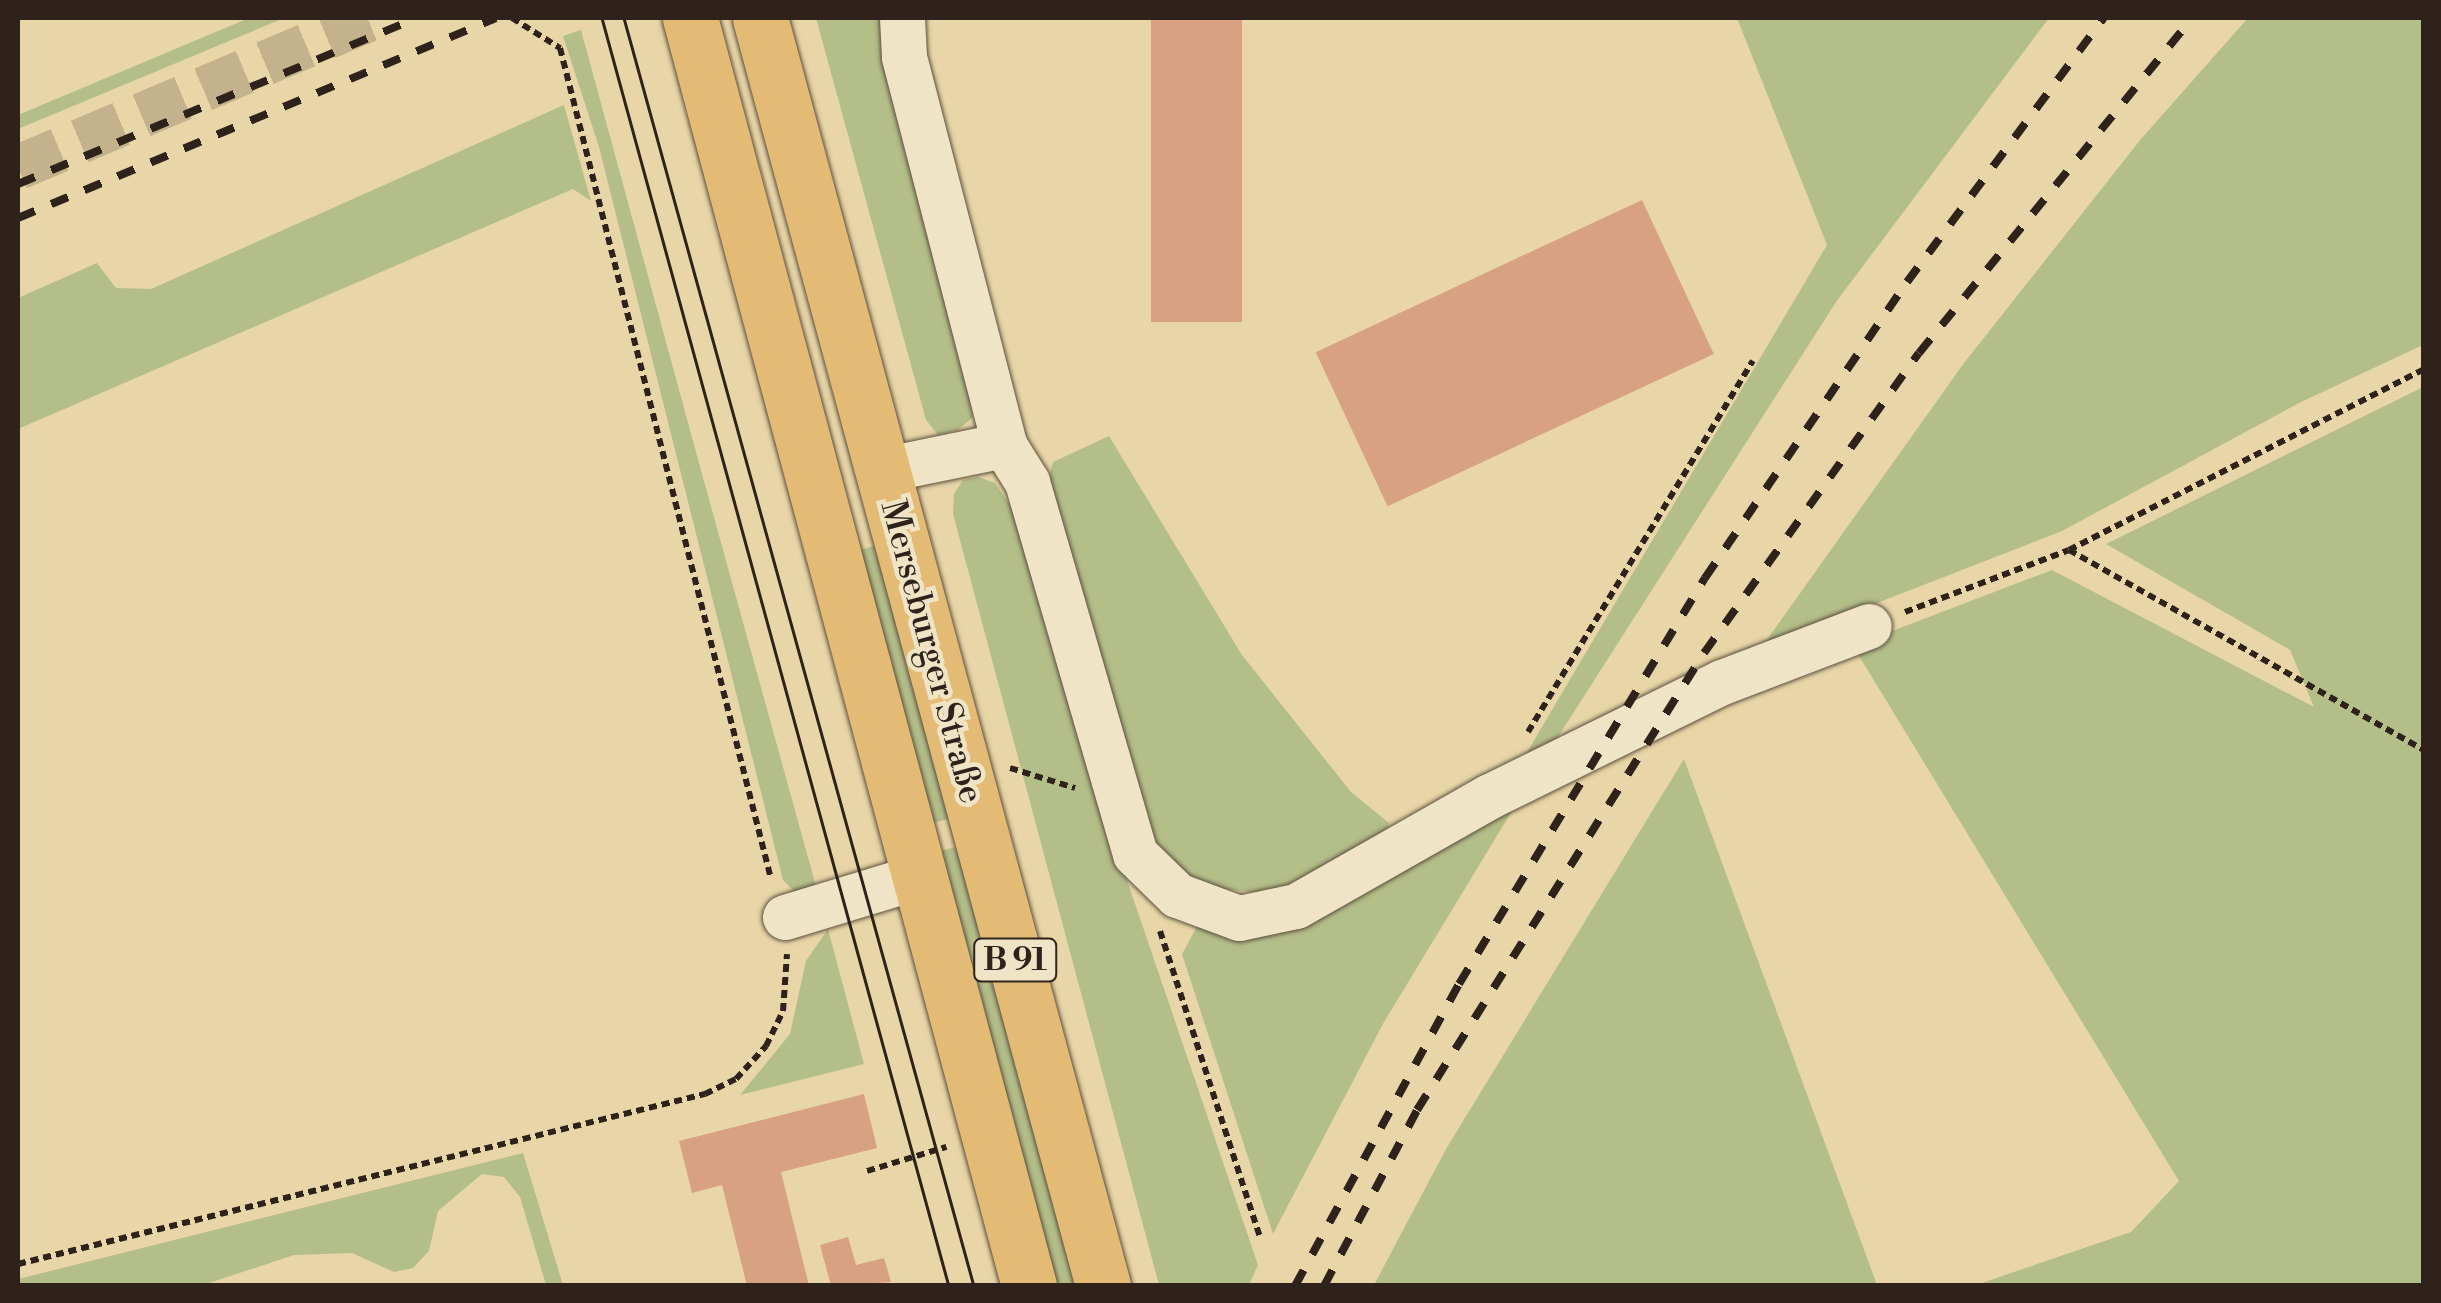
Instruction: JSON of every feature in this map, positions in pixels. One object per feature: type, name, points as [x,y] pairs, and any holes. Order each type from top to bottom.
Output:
[{"type":"main road","name":"Merseburger Straße","points":[[690,18],[1029,1286]]},
{"type":"main road","name":"Merseburger Straße","points":[[760,18],[1103,1286]]},
{"type":"lane","points":[[902,18],[904,56],[1004,445],[1027,482],[1134,854],[1177,895],[1239,918],[1296,906],[1490,796],[1722,682],[1869,626]]},
{"type":"lane","points":[[882,470],[1004,445]]},
{"type":"lane","points":[[785,917],[920,876]]},
{"type":"path","points":[[18,1264],[705,1094],[736,1079],[766,1046],[783,1012],[785,917],[560,48],[512,18]]},
{"type":"path","points":[[1490,796],[1753,361]]},
{"type":"path","points":[[1869,626],[2069,550],[2424,369]]},
{"type":"path","points":[[2069,550],[2424,750]]},
{"type":"path","points":[[998,765],[1119,801]]},
{"type":"path","points":[[1158,926],[1260,1237]]},
{"type":"path","points":[[867,1171],[951,1145]]},
{"type":"green space","points":[[249,18],[284,18],[18,129],[18,115]]},
{"type":"green space","points":[[816,18],[886,18],[976,394],[972,418],[958,430],[938,435],[926,420]]},
{"type":"green space","points":[[1737,18],[2049,18],[1836,302],[1549,751],[1517,769],[1827,245]]},
{"type":"green space","points":[[2248,18],[2423,18],[2423,345],[2301,402],[2062,531],[1761,648],[1964,363],[2141,139]]},
{"type":"green space","points":[[581,30],[817,890],[795,892],[783,880],[599,147],[563,36]]},
{"type":"green space","points":[[564,105],[591,201],[573,189],[18,429],[18,298],[97,263],[116,288],[151,289]]},
{"type":"green space","points":[[2423,387],[2423,1285],[1976,1285],[2131,1232],[2179,1181],[1853,646],[2052,570],[2314,707],[2290,650],[2106,544]]},
{"type":"green space","points":[[1109,436],[1242,655],[1351,792],[1389,823],[1385,839],[1289,895],[1200,887],[1144,845],[1045,492],[1053,462]]},
{"type":"green space","points":[[978,477],[995,483],[1012,508],[1128,883],[1258,1265],[1249,1285],[1159,1285],[953,514],[954,494],[963,480]]},
{"type":"green space","points":[[881,544],[957,817],[929,824],[860,550]]},
{"type":"green space","points":[[1684,759],[1877,1285],[1374,1285],[1446,1149]]},
{"type":"green space","points":[[1512,811],[1384,1022],[1273,1234],[1182,954],[1198,925],[1386,873]]},
{"type":"green space","points":[[963,845],[1081,1285],[1052,1286],[936,852]]},
{"type":"green space","points":[[828,929],[864,1064],[740,1095],[790,1034],[806,961]]},
{"type":"green space","points":[[523,1153],[563,1285],[546,1285],[520,1197],[504,1177],[482,1174],[438,1211],[429,1251],[413,1268],[394,1272],[352,1253],[294,1255],[203,1285],[18,1285],[18,1279]]},
{"type":"building","points":[[1151,18],[1242,18],[1242,322],[1151,322]]},
{"type":"building","points":[[1642,200],[1714,354],[1388,506],[1316,352]]},
{"type":"building","points":[[864,1094],[877,1148],[781,1172],[809,1286],[747,1286],[722,1185],[692,1193],[679,1141]]},
{"type":"building","points":[[848,1237],[856,1265],[884,1258],[891,1282],[831,1286],[820,1245]]},
{"type":"tunnel","points":[[18,167],[371,18]]},
{"type":"tram line","points":[[602,18],[949,1286]]},
{"type":"tram line","points":[[624,18],[974,1286]]},
{"type":"railway","points":[[18,184],[416,18]]},
{"type":"railway","points":[[18,218],[496,18]]},
{"type":"railway","points":[[1295,1286],[1459,984],[1705,578],[1907,282],[2104,18]]},
{"type":"railway","points":[[1324,1286],[1417,1110],[1704,653],[1919,353],[2192,18]]}]
